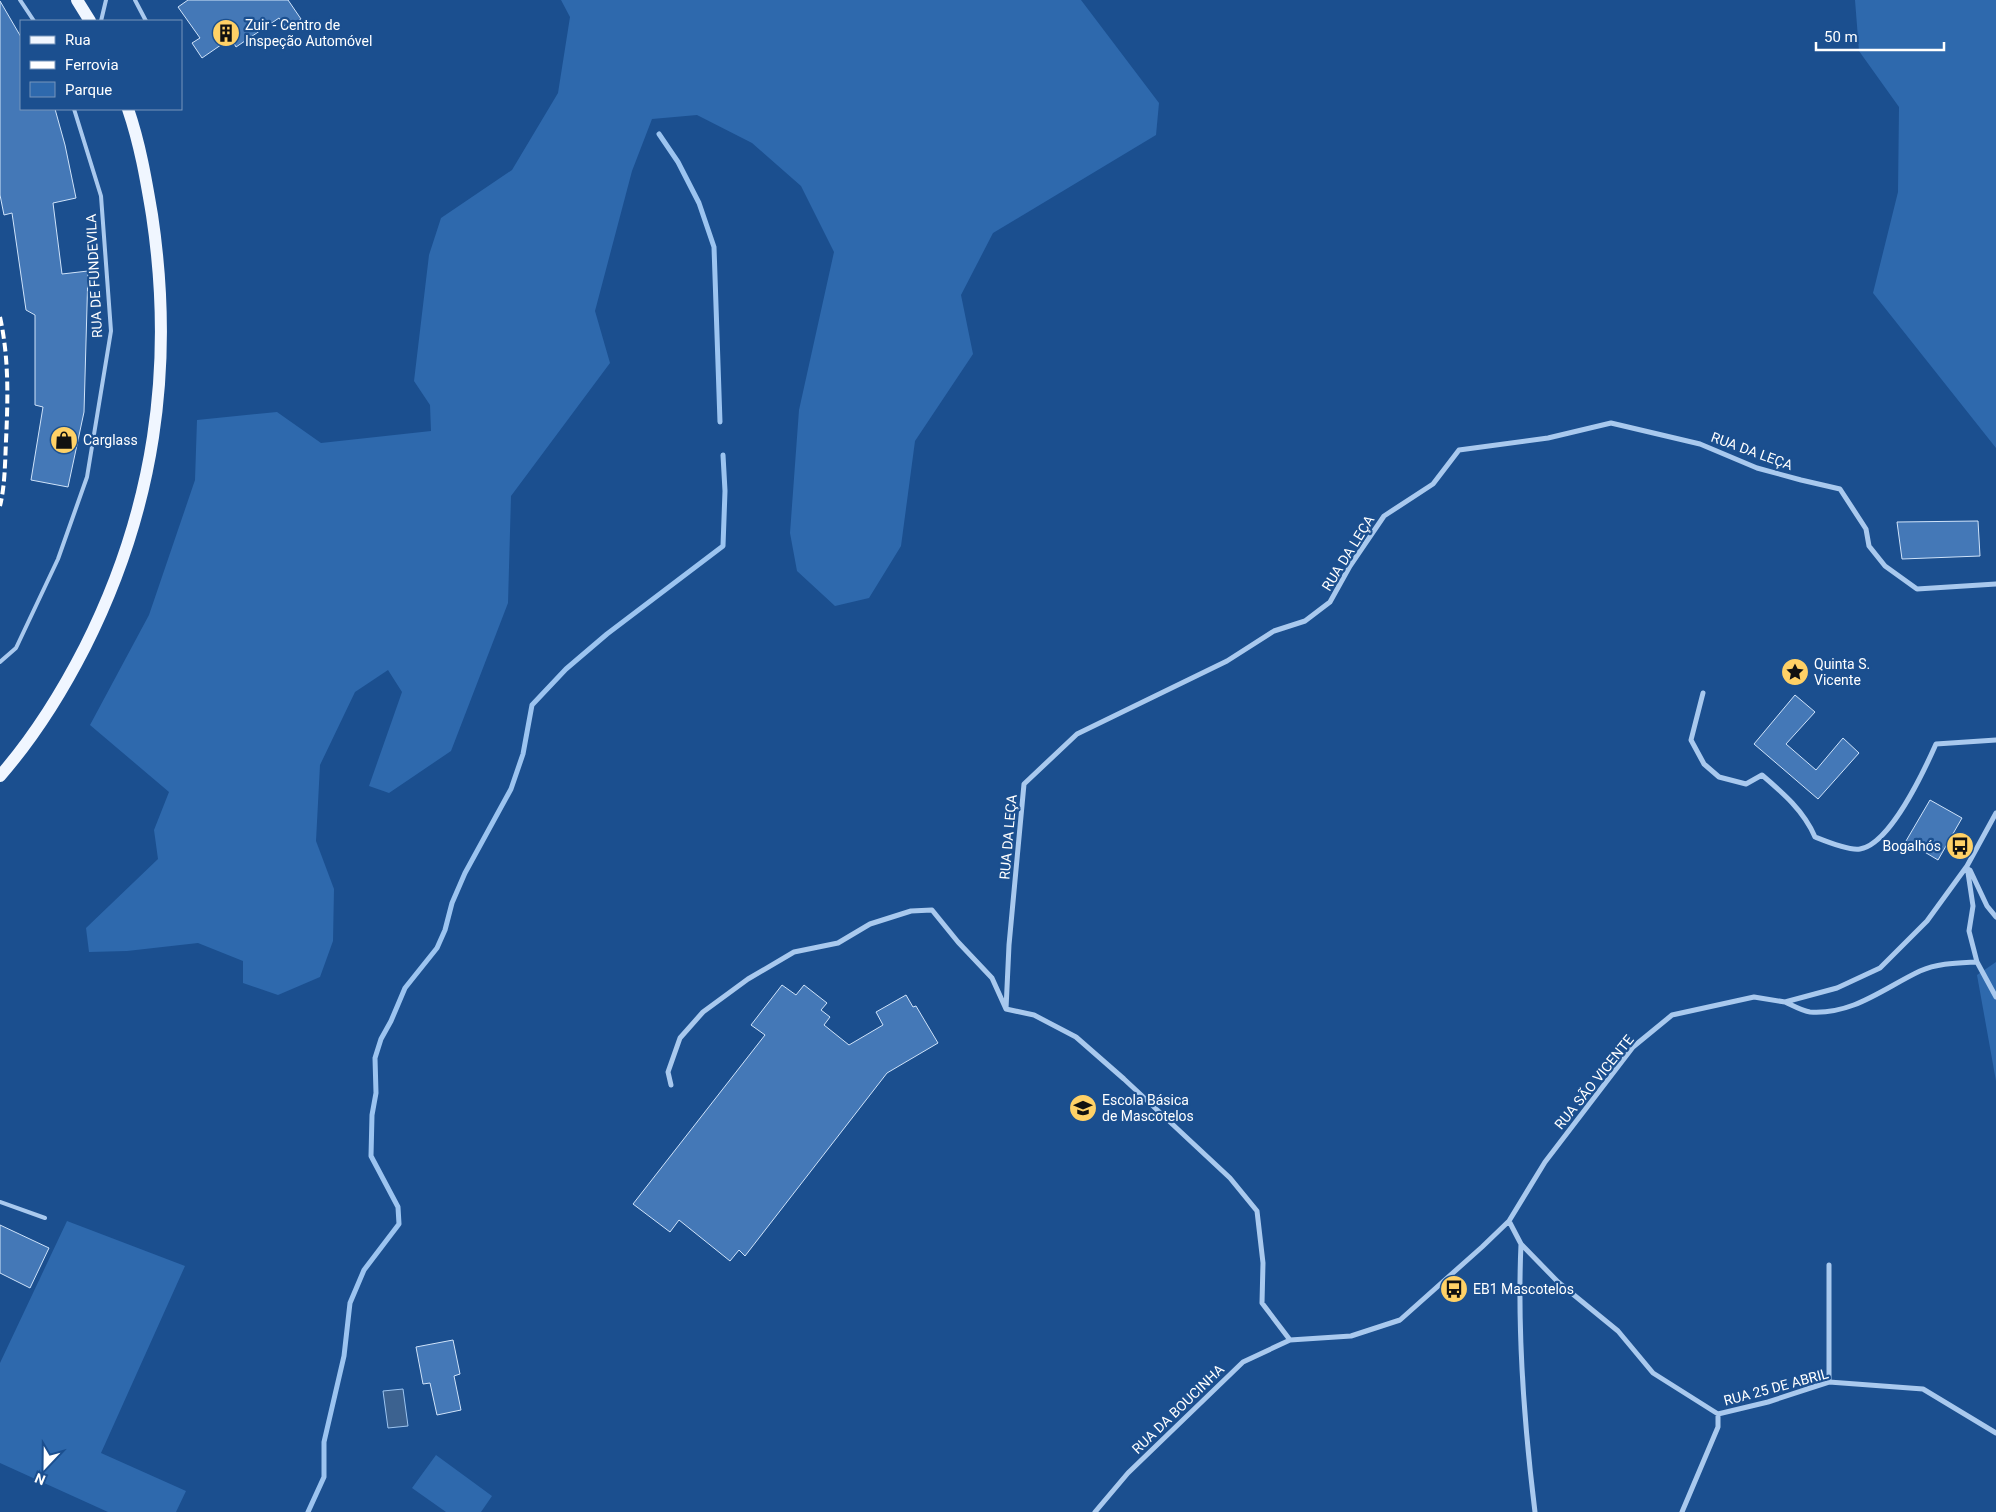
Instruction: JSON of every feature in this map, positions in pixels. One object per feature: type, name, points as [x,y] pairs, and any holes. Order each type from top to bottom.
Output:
[{"type":"main road","points":[[76,0],[89,20]]},
{"type":"main road","points":[[0,776],[23,750],[66,684],[103,612],[122,563],[139,510],[154,436],[160,378],[160,294],[155,238],[145,170],[128,110]]},
{"type":"street","name":"RUA DA LEÇA","points":[[1006,1008],[1009,945],[1024,784],[1077,734],[1227,661],[1274,631],[1305,621],[1330,602],[1350,566],[1384,516],[1433,484],[1458,450],[1548,438],[1611,423],[1700,444],[1758,468],[1840,489],[1866,529],[1869,546],[1885,566],[1917,590],[1996,584]]},
{"type":"street","points":[[1703,693],[1691,740],[1704,764],[1719,777],[1746,784],[1762,775],[1784,795],[1808,822],[1815,838],[1859,850],[1875,843],[1903,808],[1936,744],[1996,740]]},
{"type":"street","name":"RUA SÃO VICENTE","points":[[1290,1340],[1351,1336],[1400,1320],[1482,1248],[1509,1221],[1545,1162],[1633,1047],[1672,1015],[1754,997],[1785,1002],[1836,988],[1880,968],[1927,921],[1967,866],[1996,813]]},
{"type":"street","points":[[1967,866],[1987,906],[1996,917]]},
{"type":"street","points":[[1967,866],[1973,906],[1969,931],[1977,962],[1996,997]]},
{"type":"street","points":[[671,1085],[668,1072],[680,1038],[703,1012],[748,979],[794,952],[838,943],[870,924],[911,910],[932,910],[958,942],[992,978],[1006,1008],[1034,1015],[1076,1037],[1124,1078],[1230,1178],[1257,1211],[1263,1263],[1262,1303],[1290,1340]]},
{"type":"street","points":[[1785,1002],[1808,1012],[1843,1008],[1874,998],[1921,971],[1948,963],[1977,962]]},
{"type":"street","name":"RUA 25 DE ABRIL","points":[[1509,1221],[1522,1244],[1558,1282],[1618,1331],[1653,1373],[1718,1414],[1768,1402],[1829,1382],[1923,1389],[1996,1433]]},
{"type":"street","points":[[1522,1244],[1519,1290],[1522,1384],[1535,1512]]},
{"type":"street","points":[[1829,1265],[1829,1382]]},
{"type":"street","name":"RUA DA BOUCINHA","points":[[1095,1512],[1128,1473],[1243,1362],[1290,1340]]},
{"type":"street","points":[[1682,1512],[1718,1427],[1718,1414]]},
{"type":"lane","points":[[20,0],[33,20]]},
{"type":"lane","points":[[100,20],[106,0]]},
{"type":"lane","points":[[136,0],[146,20]]},
{"type":"lane","name":"RUA DE FUNDEVILA","points":[[0,662],[16,648],[58,559],[87,477],[111,331],[101,196],[74,110]]},
{"type":"lane","points":[[0,1202],[46,1218]]},
{"type":"green space","points":[[561,0],[1081,0],[1159,103],[1156,135],[993,233],[961,295],[973,354],[915,441],[901,546],[869,598],[835,606],[797,571],[790,533],[799,410],[834,252],[801,186],[752,143],[697,115],[652,119],[632,171],[595,311],[610,363],[511,496],[508,603],[451,751],[389,793],[369,786],[402,692],[388,670],[355,692],[320,765],[316,841],[334,889],[333,941],[320,977],[278,995],[243,983],[243,961],[198,943],[127,951],[89,952],[86,928],[158,859],[154,830],[169,792],[90,725],[149,615],[195,480],[197,420],[277,412],[321,443],[431,431],[430,405],[414,381],[429,255],[441,218],[512,170],[558,93],[570,17]]},
{"type":"green space","points":[[1855,0],[1996,0],[1996,448],[1873,293],[1898,192],[1899,107],[1859,51]]},
{"type":"green space","points":[[1996,962],[1996,1081],[1977,975]]},
{"type":"green space","points":[[67,1221],[185,1266],[101,1453],[186,1491],[176,1512],[108,1512],[0,1463],[0,1363]]},
{"type":"green space","points":[[436,1455],[492,1496],[481,1512],[446,1512],[412,1488]]},
{"type":"shaded area","points":[[403,1389],[408,1426],[388,1428],[383,1391]]},
{"type":"building","name":"Zuir - Centro de Inspeção Automóvel","points":[[188,0],[288,0],[301,19],[287,29],[279,18],[236,47],[231,38],[202,58],[192,43],[200,38],[178,7]]},
{"type":"building","points":[[0,1],[20,35],[20,110],[55,110],[65,145],[76,198],[53,203],[62,274],[88,271],[84,412],[68,487],[31,480],[43,407],[35,405],[35,315],[26,310],[12,213],[4,215],[0,195]]},
{"type":"building","points":[[1978,521],[1980,556],[1902,559],[1897,522]]},
{"type":"building","name":"Quinta S. Vicente","points":[[1795,695],[1815,712],[1786,744],[1816,770],[1843,738],[1859,753],[1818,799],[1754,744]]},
{"type":"building","points":[[1930,800],[1962,818],[1938,860],[1906,841]]},
{"type":"building","points":[[782,985],[796,995],[804,985],[827,1003],[821,1010],[830,1017],[824,1025],[849,1045],[883,1025],[876,1012],[906,995],[913,1007],[916,1006],[938,1043],[887,1073],[745,1256],[739,1250],[730,1261],[679,1220],[670,1232],[633,1204],[765,1035],[751,1025]]},
{"type":"building","points":[[0,1225],[49,1248],[30,1288],[0,1273]]},
{"type":"building","points":[[453,1340],[460,1374],[454,1376],[461,1410],[437,1415],[430,1383],[423,1384],[416,1347]]},
{"type":"waterway","points":[[659,134],[678,162],[699,203],[714,247],[720,422]]},
{"type":"waterway","points":[[308,1512],[324,1477],[324,1442],[344,1356],[350,1303],[364,1270],[399,1224],[398,1207],[371,1156],[372,1115],[376,1093],[375,1058],[381,1039],[405,988],[437,948],[445,930],[452,903],[465,873],[511,789],[523,754],[532,705],[566,669],[607,634],[723,546],[725,491],[723,455]]},
{"type":"railway","points":[[0,317],[5,348],[7,394],[4,474],[0,506]]},
{"type":"place","name":"Zuir - Centro de Inspeção Automóvel","points":[[226,33]]},
{"type":"place","name":"Carglass","points":[[64,440]]},
{"type":"place","name":"Quinta S. Vicente","points":[[1795,672]]},
{"type":"place","name":"Bogalhós","points":[[1960,846]]},
{"type":"place","name":"Escola Básica de Mascotelos","points":[[1083,1108]]},
{"type":"place","name":"EB1 Mascotelos","points":[[1454,1289]]}]
